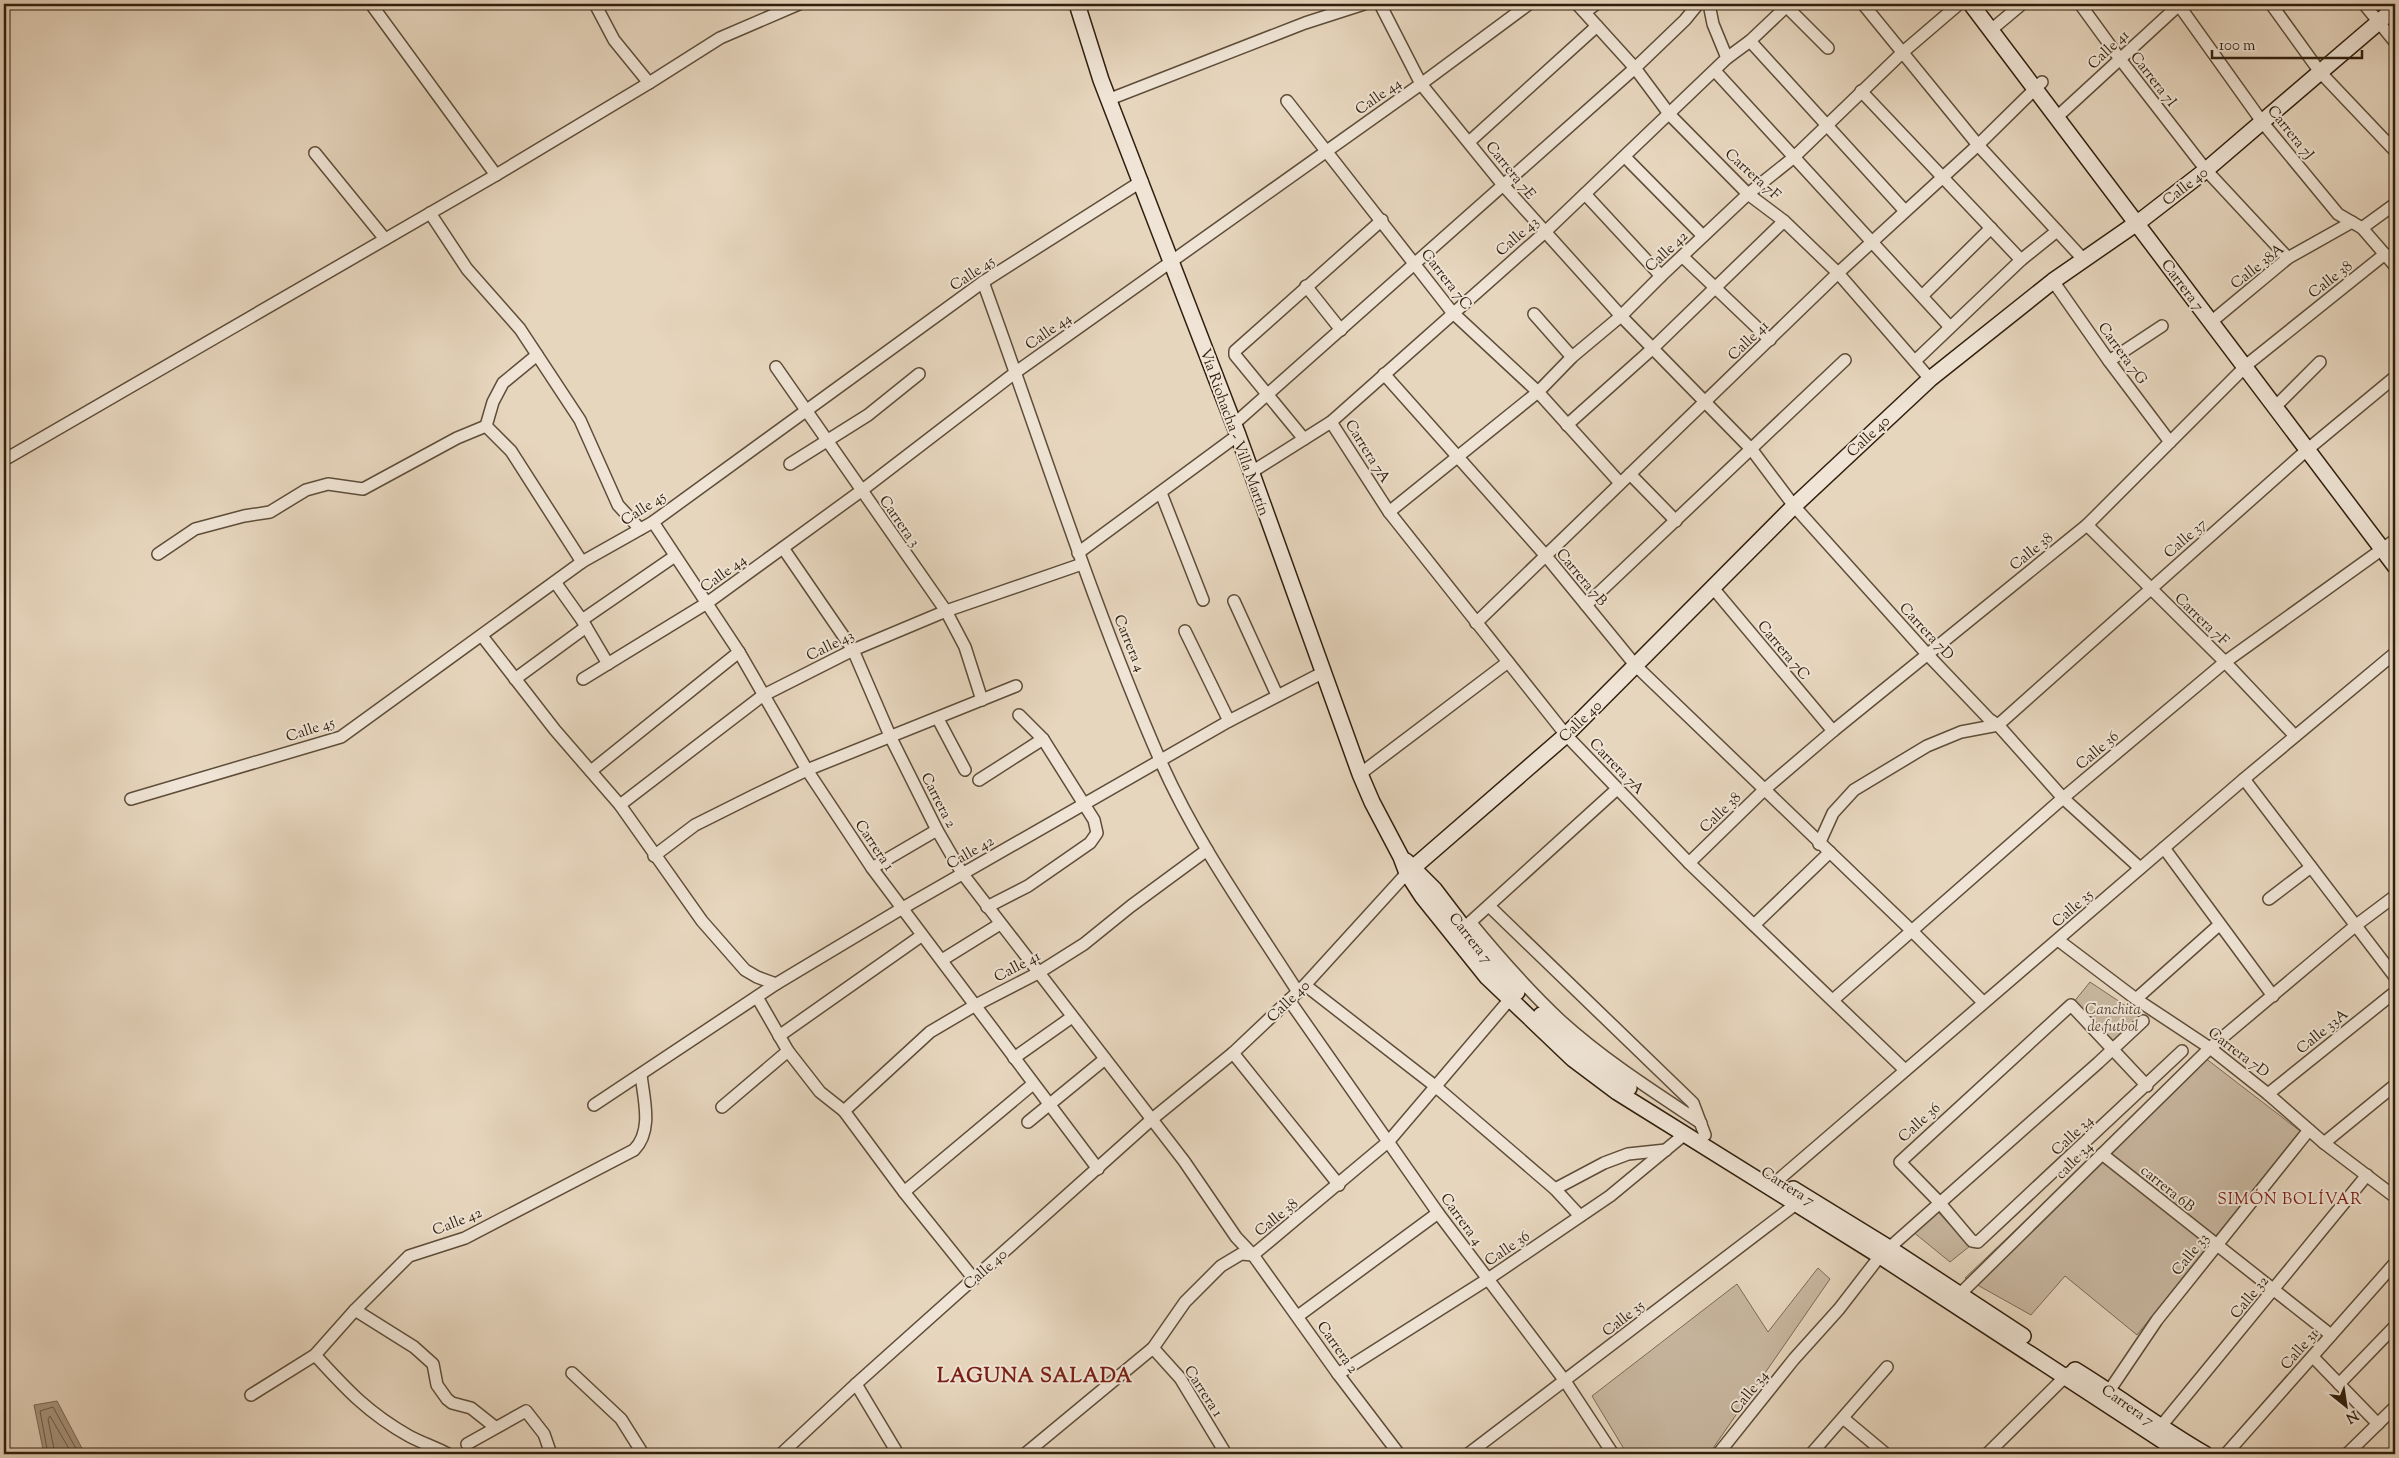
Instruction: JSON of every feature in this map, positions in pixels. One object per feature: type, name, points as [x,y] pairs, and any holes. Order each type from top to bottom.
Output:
[{"type":"main road","name":"Vía Riohacha - Villa Martín","points":[[1076,4],[1110,99],[1236,429],[1250,473],[1360,774],[1372,802],[1410,870]]},
{"type":"main road","name":"Carrera 7","points":[[1971,4],[1994,27],[2061,114],[2247,365],[2390,548],[2395,566]]},
{"type":"main road","name":"Carrera 7","points":[[1982,4],[1994,27]]},
{"type":"main road","name":"Calle 40","points":[[1410,870],[1566,735],[1794,506],[1930,379],[2053,280],[2140,221],[2206,170],[2395,8]]},
{"type":"main road","name":"Carrera 7","points":[[1410,870],[1516,992],[1579,1049],[1626,1086],[1703,1129],[1774,1183],[1796,1204],[1960,1294],[2070,1372]]},
{"type":"main road","name":"Carrera 7","points":[[1463,930],[1487,977],[1573,1059],[1617,1092],[1685,1134],[1774,1183],[1884,1252],[2070,1372],[2157,1432],[2184,1454]]},
{"type":"main road","name":"Carrera 7","points":[[2157,1432],[2205,1454]]},
{"type":"street","points":[[372,4],[496,175]]},
{"type":"street","points":[[595,4],[614,40],[649,84]]},
{"type":"street","points":[[4,460],[496,175],[649,84],[720,38],[799,4]]},
{"type":"street","points":[[1110,99],[1305,23],[1364,4]]},
{"type":"street","name":"Carrera 7E","points":[[1380,4],[1421,84],[1503,185],[1544,233],[1704,403]]},
{"type":"street","name":"Calle 44","points":[[583,679],[707,603],[861,491],[1016,372],[1421,84],[1529,4]]},
{"type":"street","points":[[1581,8],[1596,4]]},
{"type":"street","name":"Calle 43","points":[[620,805],[762,696],[853,650],[1080,558],[1161,493],[1236,429],[1267,395],[1635,68],[1685,20],[1698,4]]},
{"type":"street","points":[[1709,4],[1713,24],[1727,58]]},
{"type":"street","points":[[1863,4],[1978,145],[2084,259]]},
{"type":"street","name":"Calle 42","points":[[1388,512],[1538,392],[1572,357],[1621,316],[1748,194],[1793,158],[1826,123],[1902,52],[1959,4]]},
{"type":"street","points":[[1994,27],[2022,4]]},
{"type":"street","name":"Carrera 7I","points":[[2080,4],[2206,170],[2288,258]]},
{"type":"street","name":"Calle 41","points":[[2061,114],[2179,4]]},
{"type":"street","name":"Carrera 7J","points":[[2179,4],[2263,123],[2338,214],[2357,225],[2395,266]]},
{"type":"street","points":[[2271,4],[2320,72],[2395,151]]},
{"type":"street","points":[[2364,4],[2395,42]]},
{"type":"street","points":[[1787,5],[1828,48]]},
{"type":"street","name":"Calle 43","points":[[1250,473],[1331,422],[1452,312],[1544,233],[1670,115],[1727,58],[1750,41],[1787,5]]},
{"type":"street","name":"Carrera 7F","points":[[1581,8],[1635,68],[1670,115],[1748,194],[1784,222],[1838,272],[1930,379]]},
{"type":"street","points":[[1469,142],[1597,26]]},
{"type":"street","points":[[1750,41],[1905,211]]},
{"type":"street","points":[[1714,71],[1950,327]]},
{"type":"street","name":"Calle 41","points":[[1476,622],[1770,340],[1838,272],[1978,145],[2039,86]]},
{"type":"street","points":[[1861,91],[2021,260]]},
{"type":"street","name":"Carrera 7C","points":[[1287,100],[1416,263],[1452,312],[1538,392],[1620,483]]},
{"type":"street","points":[[315,153],[385,239]]},
{"type":"street","points":[[1625,157],[1704,236]]},
{"type":"street","name":"Calle 45","points":[[131,800],[341,736],[582,562],[653,522],[983,282],[1142,181]]},
{"type":"street","points":[[1585,194],[1661,276]]},
{"type":"street","points":[[2357,225],[2395,204]]},
{"type":"street","points":[[430,213],[467,269],[520,329],[580,420],[618,505],[640,529]]},
{"type":"street","points":[[1304,439],[1235,355],[1235,351],[1382,220]]},
{"type":"street","points":[[1567,425],[1652,349],[1784,222]]},
{"type":"street","name":"Calle 38A","points":[[2213,320],[2288,258],[2357,225]]},
{"type":"street","points":[[1922,296],[1991,228]]},
{"type":"street","points":[[1915,360],[2021,260],[2057,231]]},
{"type":"street","name":"Calle 38","points":[[1689,863],[1764,790],[1833,731],[2087,525],[2247,365],[2385,254]]},
{"type":"street","points":[[1683,257],[1714,289],[1770,340]]},
{"type":"street","name":"Carrera 7G","points":[[2053,280],[2109,361],[2170,442]]},
{"type":"street","name":"Carrera 4","points":[[983,282],[1080,558],[1161,761],[1207,850],[1388,1141],[1438,1213],[1565,1381],[1613,1454]]},
{"type":"street","points":[[1306,286],[1341,330]]},
{"type":"street","points":[[1534,314],[1572,357]]},
{"type":"street","points":[[2109,361],[2162,326]]},
{"type":"street","points":[[486,426],[493,402],[503,383],[537,355]]},
{"type":"street","points":[[1586,605],[1752,450],[1844,360]]},
{"type":"street","points":[[2278,405],[2320,362]]},
{"type":"street","name":"Carrera 3","points":[[776,368],[946,611],[965,647],[982,700]]},
{"type":"street","points":[[790,464],[868,415],[919,374]]},
{"type":"street","name":"Carrera 7B","points":[[1384,374],[1455,457],[1546,556],[1636,666],[1819,844],[1830,852],[1912,930],[1983,1002]]},
{"type":"street","name":"Calle 37","points":[[1998,725],[2150,589],[2395,377]]},
{"type":"street","name":"Carrera 7D","points":[[1704,403],[1752,450],[1794,506],[1927,654],[1989,719],[1998,725],[2064,798],[2140,868]]},
{"type":"street","name":"Carrera 7A","points":[[1331,422],[1388,512],[1566,735],[1689,863],[1905,1070]]},
{"type":"street","points":[[158,554],[195,529],[244,516],[270,512],[306,490],[328,484],[363,489],[457,438],[486,426]]},
{"type":"street","points":[[486,426],[511,451],[582,562]]},
{"type":"street","points":[[1630,474],[1676,521]]},
{"type":"street","points":[[1161,493],[1203,600]]},
{"type":"street","name":"Carrera 1","points":[[653,522],[738,652],[807,770],[872,868],[1032,1084],[1098,1169]]},
{"type":"street","name":"Carrera 7F","points":[[2087,525],[2225,662],[2295,736]]},
{"type":"street","name":"Carrera 2","points":[[783,548],[853,650],[891,738],[937,830],[962,873],[1189,1168],[1236,1237],[1253,1255],[1338,1374],[1399,1454]]},
{"type":"street","name":"Calle 36","points":[[1833,1000],[2064,798],[2225,662],[2390,548]]},
{"type":"street","points":[[515,679],[584,624],[675,556]]},
{"type":"street","points":[[555,582],[584,624],[608,664]]},
{"type":"street","name":"Carrera 7C","points":[[1713,588],[1833,731]]},
{"type":"street","points":[[1234,601],[1278,695]]},
{"type":"street","points":[[1185,631],[1230,721]]},
{"type":"street","points":[[482,636],[515,679],[620,805],[654,856],[702,921],[745,970],[757,978],[776,984]]},
{"type":"street","points":[[591,771],[738,652]]},
{"type":"street","name":"Calle 35","points":[[1774,1183],[2244,779],[2395,653]]},
{"type":"street","points":[[1360,774],[1508,662]]},
{"type":"street","name":"Calle 42","points":[[594,1105],[776,984],[901,909],[1230,721],[1324,672]]},
{"type":"street","points":[[654,856],[694,825],[807,770],[891,738],[1016,686]]},
{"type":"street","points":[[987,907],[1028,886],[1090,843],[1097,833],[1094,820],[1043,739],[1018,715]]},
{"type":"street","points":[[938,719],[965,770]]},
{"type":"street","points":[[1819,844],[1833,813],[1854,790],[1927,746],[1961,732],[1998,725]]},
{"type":"street","points":[[979,780],[1043,739]]},
{"type":"street","points":[[2244,779],[2395,977]]},
{"type":"street","points":[[1463,930],[1617,789]]},
{"type":"street","points":[[872,868],[937,830]]},
{"type":"street","points":[[2164,848],[2273,996]]},
{"type":"street","name":"Calle 41","points":[[844,1111],[930,1032],[974,1006],[1038,973],[1084,944],[1131,906],[1207,850]]},
{"type":"street","points":[[1754,925],[1830,852]]},
{"type":"street","points":[[2269,898],[2311,868]]},
{"type":"street","name":"Calle 40","points":[[780,1454],[1152,1120],[1233,1053],[1297,992],[1410,870]]},
{"type":"street","points":[[2210,1048],[2356,926],[2395,896]]},
{"type":"street","points":[[1489,906],[1686,1095],[1693,1103],[1703,1129]]},
{"type":"street","points":[[942,960],[1000,924]]},
{"type":"street","points":[[2136,999],[2219,925]]},
{"type":"street","points":[[779,1036],[921,936]]},
{"type":"street","name":"Carrera 7D","points":[[2058,940],[2136,999],[2210,1048],[2268,1094],[2324,1143],[2395,1196]]},
{"type":"street","points":[[1297,992],[1435,1086],[1555,1189],[1580,1216]]},
{"type":"street","name":"Calle 33A","points":[[2268,1094],[2395,992]]},
{"type":"street","points":[[757,997],[788,1051],[820,1092],[844,1111],[904,1192],[974,1279]]},
{"type":"street","name":"Calle 38","points":[[1025,1454],[1153,1348],[1185,1302],[1222,1266],[1241,1254],[1253,1255],[1339,1185],[1388,1141],[1510,999]]},
{"type":"street","name":"Calle 36","points":[[1939,1202],[1900,1162],[2071,1005],[2112,1049]]},
{"type":"street","points":[[1014,1058],[1072,1017]]},
{"type":"street","points":[[1884,1252],[2143,1021]]},
{"type":"street","name":"calle 34","points":[[1960,1294],[2210,1048]]},
{"type":"street","points":[[2112,1049],[2147,1086]]},
{"type":"street","points":[[722,1107],[788,1051]]},
{"type":"street","name":"Calle 34","points":[[1939,1202],[1972,1241],[1981,1240],[2147,1086],[2182,1051]]},
{"type":"street","points":[[1233,1053],[1339,1185]]},
{"type":"street","points":[[1028,1122],[1105,1059]]},
{"type":"street","name":"Calle 42","points":[[251,1395],[315,1355],[355,1310],[409,1256],[465,1238],[634,1150],[638,1146],[646,1127],[641,1075]]},
{"type":"street","points":[[904,1192],[1032,1084]]},
{"type":"street","points":[[2324,1143],[2395,1085]]},
{"type":"street","name":"Calle 33","points":[[2107,1397],[2157,1320],[2309,1130]]},
{"type":"street","name":"Calle 36","points":[[1338,1374],[1488,1279],[1617,1191],[1685,1134]]},
{"type":"street","points":[[1555,1189],[1604,1162],[1628,1154],[1666,1150]]},
{"type":"street","name":"carrera 6B","points":[[2102,1154],[2216,1245]]},
{"type":"street","name":"Calle 32","points":[[2157,1432],[2275,1290],[2366,1175]]},
{"type":"street","name":"Calle 35","points":[[1468,1454],[1796,1204]]},
{"type":"street","points":[[1298,1316],[1438,1213]]},
{"type":"street","points":[[2216,1245],[2331,1335]]},
{"type":"street","name":"Calle 34","points":[[1718,1454],[1794,1359],[1839,1309],[1884,1252]]},
{"type":"street","name":"Calle 31","points":[[2226,1454],[2395,1264]]},
{"type":"street","points":[[355,1310],[414,1347],[433,1364],[437,1385],[447,1399],[452,1403],[471,1408],[495,1427]]},
{"type":"street","points":[[2339,1384],[2395,1326]]},
{"type":"street","name":"Carrera 1","points":[[1153,1348],[1180,1378],[1226,1454]]},
{"type":"street","points":[[315,1355],[352,1396],[378,1416],[410,1437],[448,1454]]},
{"type":"street","points":[[2314,1357],[2378,1424]]},
{"type":"street","points":[[1811,1454],[1887,1367]]},
{"type":"street","points":[[1987,1454],[2070,1372]]},
{"type":"street","points":[[572,1373],[621,1419],[642,1454]]},
{"type":"street","points":[[856,1384],[898,1454]]},
{"type":"street","points":[[2347,1454],[2395,1407]]},
{"type":"street","points":[[466,1444],[526,1411],[544,1434],[551,1454]]},
{"type":"street","points":[[1843,1418],[1886,1454]]},
{"type":"green space","name":"Canchita de futbol","points":[[2090,982],[2141,1016],[2112,1044],[2073,1003]]},
{"type":"green space","points":[[2200,1054],[2300,1131],[2137,1335],[2065,1276],[2031,1315],[1965,1278]]},
{"type":"green space","points":[[1936,1210],[1970,1246],[1950,1262],[1912,1231]]},
{"type":"green space","points":[[1818,1268],[1830,1279],[1709,1454],[1627,1454],[1592,1396],[1737,1284],[1768,1332]]},
{"type":"water","points":[[57,1401],[85,1454],[44,1454],[34,1405]]},
{"type":"district","name":"SIMÓN BOLÍVAR","points":[[2290,1198]]},
{"type":"district","name":"LAGUNA SALADA","points":[[1035,1375]]}]
